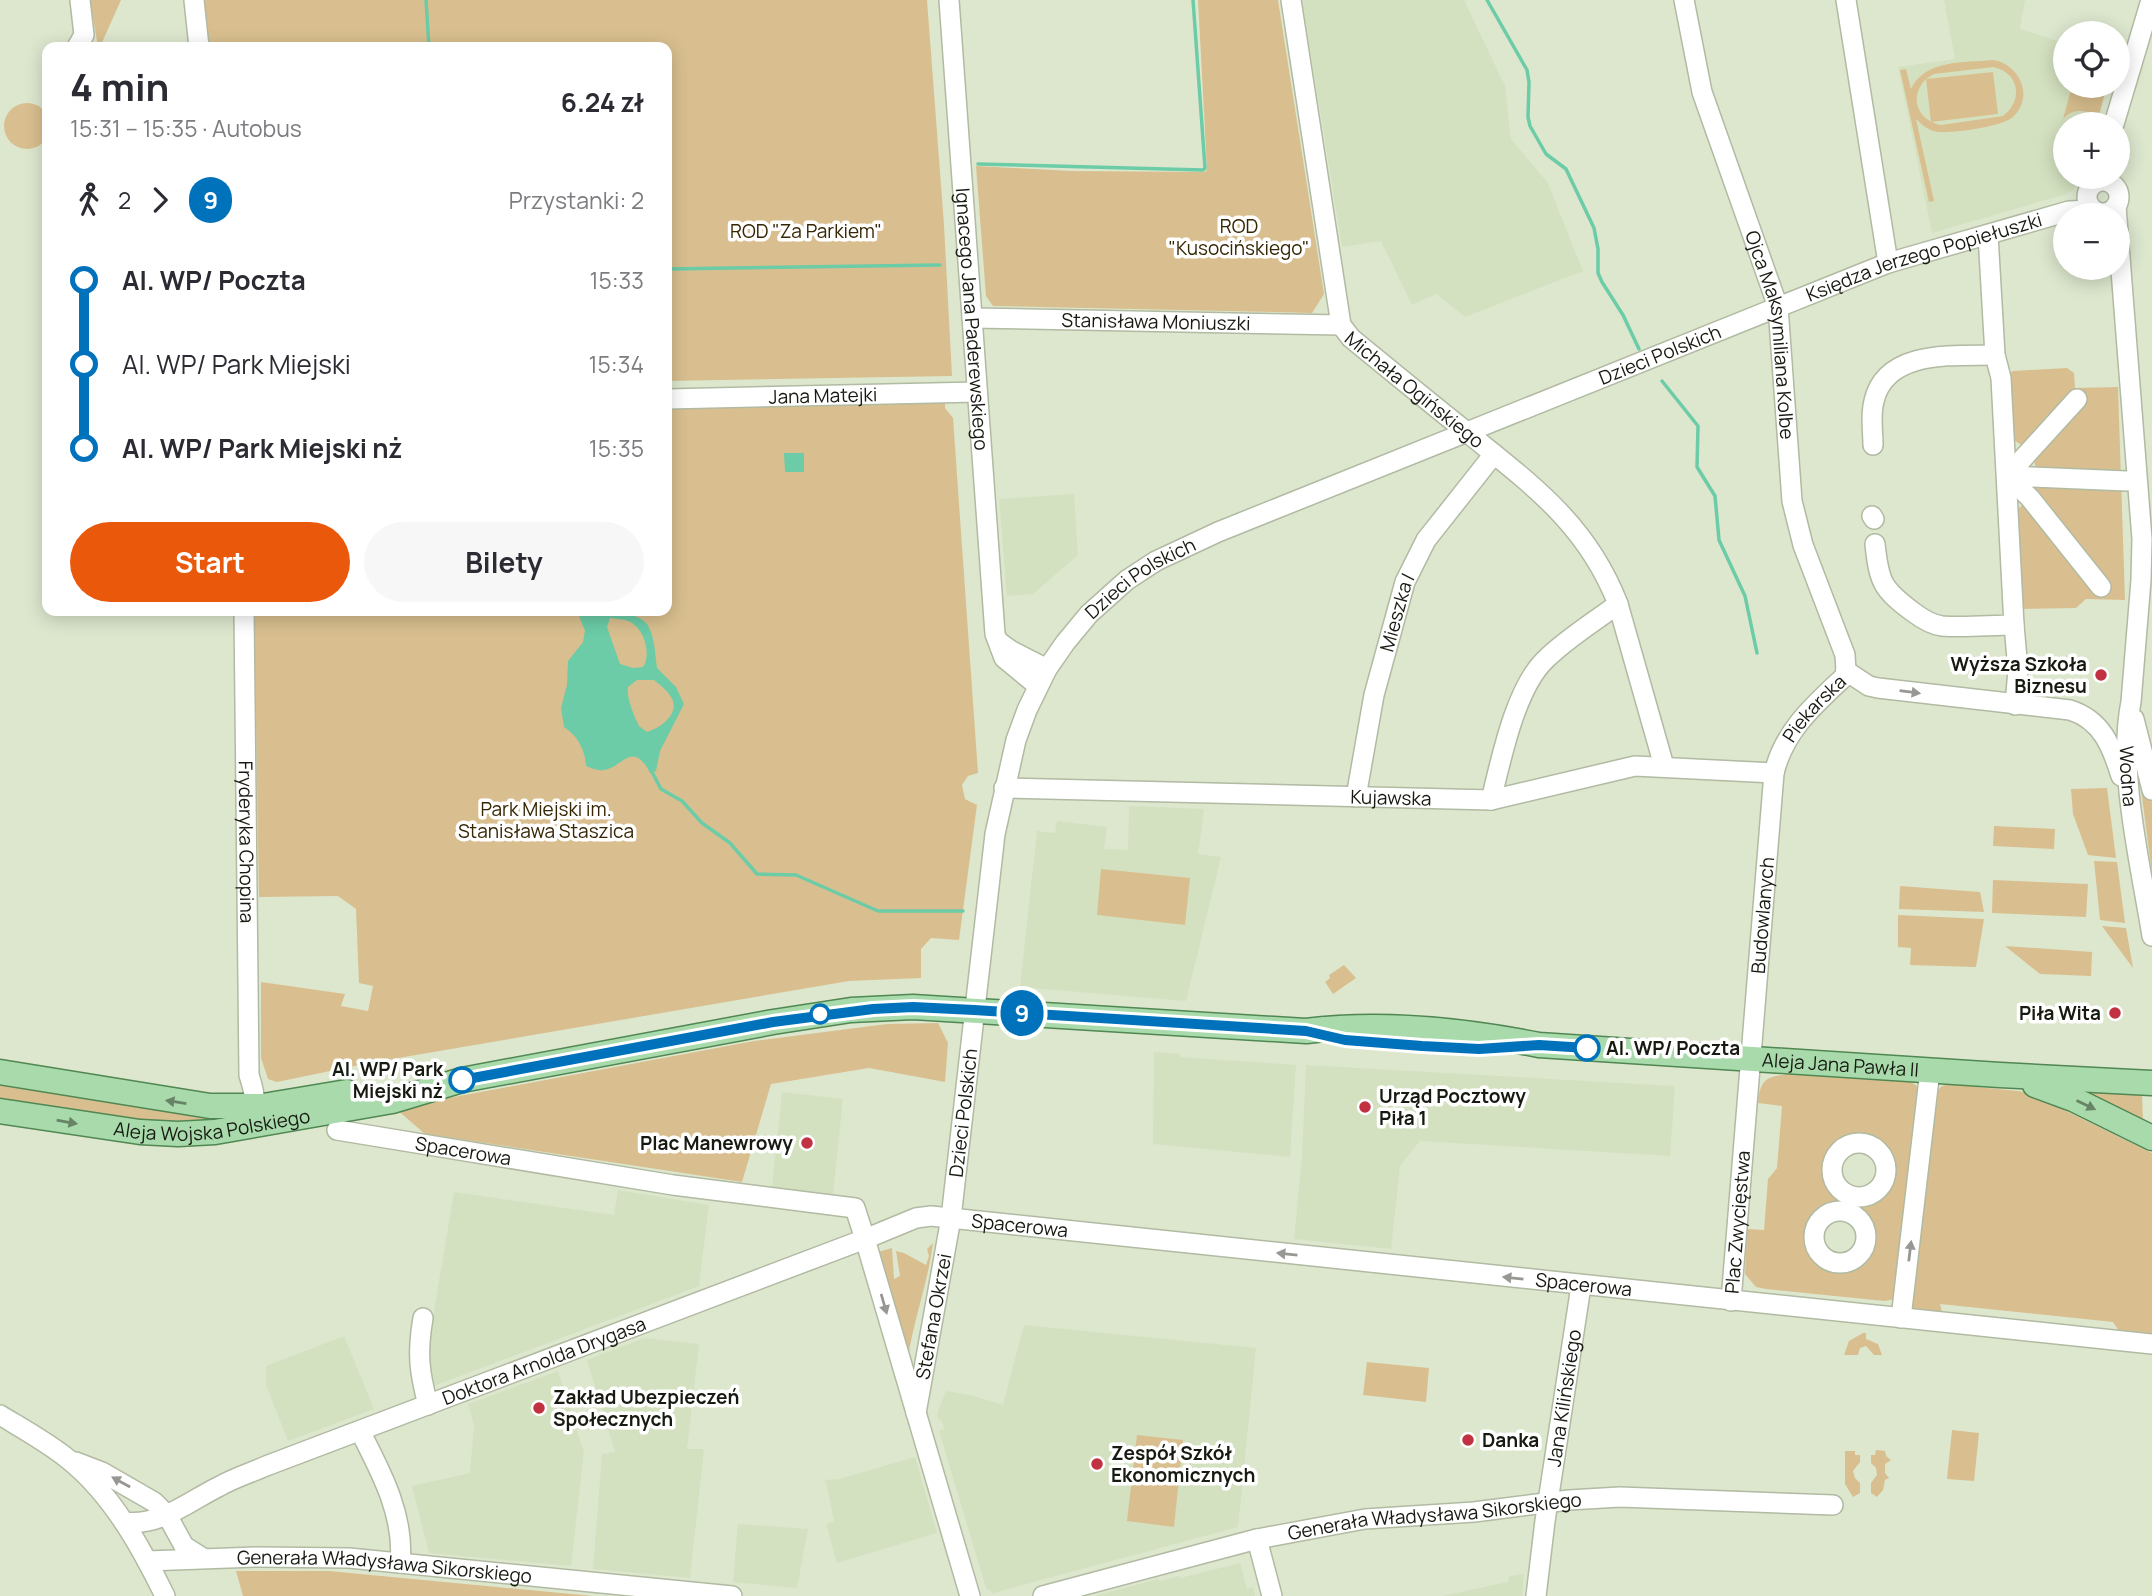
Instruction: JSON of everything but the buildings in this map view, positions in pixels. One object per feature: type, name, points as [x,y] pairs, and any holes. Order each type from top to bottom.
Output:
[{"type":"main road","name":"Aleja Wojska Polskiego","points":[[0,1111],[107,1128],[193,1134],[254,1107],[388,1085],[462,1080],[831,1013],[913,1007],[1306,1031],[1345,1040],[1422,1046],[1479,1049],[1539,1045],[1752,1058]]},
{"type":"main road","name":"Aleja Jana Pawła II","points":[[1752,1058],[1930,1070]]},
{"type":"main road","points":[[2113,1081],[2137,1076],[2152,1067]]},
{"type":"main road","points":[[1930,1070],[2152,1083]]},
{"type":"main road","name":"Aleja Wojska Polskiego","points":[[0,1072],[184,1103],[227,1118],[393,1101],[462,1080]]},
{"type":"main road","points":[[2000,1075],[2073,1099],[2147,1137]]},
{"type":"street","points":[[80,0],[85,36],[81,42]]},
{"type":"street","points":[[194,0],[198,42]]},
{"type":"street","name":"Ignacego Jana Paderewskiego","points":[[949,0],[996,639],[1042,677]]},
{"type":"street","name":"Michała Ogińskiego","points":[[1291,0],[1341,324],[1351,338],[1547,498],[1568,520],[1610,583],[1664,766]]},
{"type":"street","name":"Ojca Maksymiliana Kolbe","points":[[1684,0],[1702,92],[1778,307],[1795,513],[1803,545],[1845,655],[1846,671]]},
{"type":"street","points":[[1846,0],[1888,263]]},
{"type":"street","points":[[2118,112],[2151,0]]},
{"type":"street","name":"Księdza Jerzego Popiełuszki","points":[[1778,307],[1888,263],[2069,211],[2102,196]]},
{"type":"street","points":[[1988,235],[2007,476],[2018,670],[2015,705]]},
{"type":"street","name":"Wodna","points":[[2122,280],[2136,437],[2142,551],[2126,739],[2143,783],[2134,820],[2152,936]]},
{"type":"street","name":"Dzieci Polskich","points":[[951,1218],[995,834],[1004,788],[1016,740],[1042,677],[1073,632],[1101,602],[1127,580],[1162,557],[1218,532],[1778,307]]},
{"type":"street","name":"Stanisława Moniuszki","points":[[972,318],[1341,324]]},
{"type":"street","points":[[1873,445],[1874,399],[1878,388],[1903,365],[1938,357],[1996,355]]},
{"type":"street","name":"Jana Matejki","points":[[672,398],[977,392]]},
{"type":"street","points":[[2007,476],[2077,399]]},
{"type":"street","points":[[1441,412],[1443,442]]},
{"type":"street","points":[[1494,454],[1496,420]]},
{"type":"street","name":"Mieszka I","points":[[1356,797],[1374,695],[1409,574],[1426,540],[1494,454]]},
{"type":"street","points":[[2007,476],[2127,481]]},
{"type":"street","points":[[2007,476],[2030,498],[2101,587]]},
{"type":"street","points":[[1875,544],[1877,566],[1885,588],[1919,617],[1939,626],[2014,625]]},
{"type":"street","points":[[1491,800],[1519,701],[1534,672],[1545,659],[1618,604]]},
{"type":"street","name":"Fryderyka Chopina","points":[[243,616],[249,1075],[254,1107]]},
{"type":"street","name":"Piekarska","points":[[1774,773],[1781,751],[1794,728],[1844,677],[1846,671],[1878,688],[2070,710],[2081,714],[2102,731],[2114,753],[2134,820]]},
{"type":"street","name":"Kujawska","points":[[1004,788],[1491,800],[1635,766],[1774,773]]},
{"type":"street","name":"Budowlanych","points":[[1752,1058],[1774,773]]},
{"type":"street","name":"Plac Zwycięstwa","points":[[1752,1058],[1731,1301],[2152,1344]]},
{"type":"street","points":[[1901,1318],[1930,1070]]},
{"type":"street","points":[[227,1118],[249,1075]]},
{"type":"street","name":"Spacerowa","points":[[337,1130],[673,1185],[855,1208],[865,1239],[916,1218],[931,1216],[1731,1301]]},
{"type":"street","name":"Stefana Okrzei","points":[[916,1413],[951,1218]]},
{"type":"street","name":"Stefana Okrzei","points":[[865,1239],[970,1596]]},
{"type":"street","name":"Doktora Arnolda Drygasa","points":[[124,1522],[143,1523],[160,1508],[865,1239]]},
{"type":"street","name":"Jana Kilińskiego","points":[[1536,1596],[1581,1286]]},
{"type":"street","points":[[423,1318],[418,1348],[420,1379],[428,1405]]},
{"type":"street","points":[[0,1415],[68,1459],[102,1472],[160,1508],[181,1543],[203,1558]]},
{"type":"street","points":[[360,1431],[398,1517],[402,1536],[400,1563]]},
{"type":"street","points":[[68,1459],[94,1485],[124,1522],[165,1596]]},
{"type":"street","name":"Generała Władysława Sikorskiego","points":[[1042,1596],[1257,1539],[1365,1519],[1643,1496],[1833,1505]]},
{"type":"street","points":[[147,1561],[160,1508]]},
{"type":"street","points":[[1257,1539],[1272,1596]]},
{"type":"street","name":"Generała Władysława Sikorskiego","points":[[147,1561],[326,1557],[732,1596]]},
{"type":"shaded area","points":[[1302,0],[1464,0],[1505,86],[1511,139],[1548,183],[1583,271],[1465,317],[1436,294],[1412,305],[1381,241],[1342,247]]},
{"type":"shaded area","points":[[1944,0],[2025,0],[2020,29],[2053,39],[2053,98],[2104,98],[2099,112],[2053,112],[2053,189],[2073,190],[1932,233],[1898,67],[1955,59]]},
{"type":"shaded area","points":[[784,453],[804,453],[804,472],[785,472]]},
{"type":"shaded area","points":[[1074,494],[1078,555],[1033,594],[1007,596],[999,499]]},
{"type":"shaded area","points":[[579,616],[634,616],[650,629],[657,668],[676,687],[684,704],[660,751],[656,771],[650,773],[644,763],[632,756],[603,770],[586,766],[580,744],[564,727],[561,708],[567,685],[568,661],[583,642],[585,631]],"holes":[[[610,618],[634,624],[645,641],[647,655],[643,667],[633,668],[620,664],[607,627]],[[637,680],[654,680],[668,692],[673,709],[668,719],[647,732],[639,726],[633,712],[628,687]]]},
{"type":"shaded area","points":[[1129,806],[1204,809],[1198,854],[1221,857],[1186,1001],[1020,987],[1037,831],[1055,833],[1057,821],[1107,827],[1104,849],[1128,850]]},
{"type":"shaded area","points":[[1154,1052],[1180,1054],[1180,1057],[1296,1065],[1290,1157],[1153,1144]]},
{"type":"shaded area","points":[[1306,1065],[1675,1086],[1670,1156],[1420,1141],[1400,1166],[1391,1249],[1294,1239],[1302,1157]]},
{"type":"shaded area","name":"Plac Manewrowy","points":[[782,1092],[843,1099],[833,1194],[772,1187]]},
{"type":"shaded area","points":[[618,1190],[709,1205],[699,1286],[431,1387],[427,1352],[454,1192],[614,1215]]},
{"type":"shaded area","name":"Zespół Szkół Ekonomicznych","points":[[1024,1325],[1256,1348],[1238,1527],[993,1593],[986,1588],[939,1431],[944,1429],[937,1413],[946,1391],[1003,1405]]},
{"type":"shaded area","points":[[344,1336],[374,1409],[288,1441],[266,1385],[266,1366]]},
{"type":"shaded area","points":[[644,1338],[699,1344],[687,1449],[704,1449],[690,1578],[593,1569],[602,1454],[615,1452],[587,1360]]},
{"type":"shaded area","points":[[558,1371],[584,1452],[571,1566],[429,1553],[412,1486],[470,1473],[474,1425],[468,1404]]},
{"type":"shaded area","points":[[915,1457],[937,1533],[837,1563],[826,1524],[834,1521],[824,1480],[839,1479]]},
{"type":"shaded area","points":[[738,1524],[808,1529],[797,1588],[733,1582]]},
{"type":"shaded area","points":[[1240,1563],[1247,1589],[1253,1587],[1255,1596],[1094,1596],[1158,1579],[1180,1578]]},
{"type":"shaded area","points":[[1524,1574],[1522,1596],[1442,1596],[1508,1582],[1509,1576]]},
{"type":"green space","points":[[90,0],[121,0],[102,42],[97,42]]},
{"type":"green space","name":"ROD \"Za Parkiem\"","points":[[202,0],[927,0],[952,376],[672,381],[672,42],[206,42]]},
{"type":"green space","name":"ROD \"Kusocińskiego\"","points":[[1198,0],[1278,0],[1324,294],[1312,313],[993,306],[986,296],[976,166],[1071,171],[1205,172],[1207,169]]},
{"type":"green space","points":[[1993,60],[2010,68],[2021,82],[2023,100],[2013,117],[1978,129],[1939,132],[1916,119],[1934,201],[1929,202],[1900,70],[1906,69],[1911,89],[1917,79],[1935,67]],"holes":[[[1993,67],[2008,75],[2016,87],[2014,102],[2003,116],[1941,125],[1926,119],[1918,107],[1918,93],[1926,79],[1934,74]]]},
{"type":"green space","points":[[1993,72],[1998,114],[1931,121],[1926,79]]},
{"type":"green space","points":[[2069,98],[2104,98],[2100,112],[2065,112]]},
{"type":"green space","points":[[18,105],[36,105],[42,109],[42,143],[27,149],[18,147],[6,135],[6,117]]},
{"type":"green space","points":[[2067,368],[2074,373],[2075,388],[2118,387],[2125,600],[2086,599],[2076,608],[2020,609],[2015,511],[2031,493],[2036,473],[2030,454],[2011,439],[2007,376],[2013,371]]},
{"type":"green space","name":"Park Miejski im. Stanisława Staszica","points":[[945,403],[945,408],[953,418],[978,773],[968,776],[962,785],[965,799],[977,805],[959,940],[931,938],[921,949],[921,978],[849,981],[369,1063],[277,1082],[268,1079],[261,1058],[261,982],[345,994],[341,1006],[368,1011],[373,986],[359,983],[356,909],[338,896],[259,897],[254,616],[672,616],[672,409]]},
{"type":"green space","points":[[2139,774],[2144,775],[2152,803],[2152,873]]},
{"type":"green space","points":[[2107,788],[2116,858],[2088,855],[2073,814],[2071,789]]},
{"type":"green space","points":[[1994,826],[2055,829],[2054,849],[1993,846]]},
{"type":"green space","points":[[2094,861],[2117,862],[2125,923],[2100,920]]},
{"type":"green space","points":[[1101,869],[1190,878],[1185,925],[1097,915]]},
{"type":"green space","points":[[1993,880],[2088,884],[2086,917],[1992,913]]},
{"type":"green space","points":[[1900,886],[1980,892],[1984,912],[1899,909]]},
{"type":"green space","points":[[1898,915],[1984,919],[1976,967],[1910,965],[1911,948],[1898,947]]},
{"type":"green space","points":[[2102,926],[2126,928],[2133,968]]},
{"type":"green space","points":[[2005,946],[2092,952],[2091,976],[2040,974]]},
{"type":"green space","points":[[1344,965],[1356,978],[1333,994],[1325,982],[1330,978],[1329,975]]},
{"type":"green space","points":[[938,1023],[948,1043],[945,1082],[869,1068],[771,1084],[742,1182],[425,1134],[395,1108],[754,1041],[887,1024]]},
{"type":"green space","points":[[1783,1075],[1910,1082],[1916,1085],[1919,1091],[1896,1296],[1891,1300],[1766,1289],[1756,1287],[1745,1274],[1747,1229],[1764,1230],[1768,1179],[1777,1168],[1782,1106],[1758,1103],[1759,1095],[1763,1083],[1771,1077]],"holes":[[[1853,1144],[1876,1149],[1883,1157],[1886,1167],[1882,1186],[1875,1194],[1863,1198],[1843,1193],[1836,1186],[1833,1177],[1836,1158]],[[1837,1211],[1857,1218],[1866,1233],[1862,1251],[1856,1258],[1845,1263],[1823,1256],[1814,1240],[1818,1223]]]},
{"type":"green space","points":[[0,1079],[225,1119],[172,1126],[0,1103]]},
{"type":"green space","points":[[1950,1084],[2027,1092],[2152,1153],[2152,1338],[2121,1334],[2113,1322],[1940,1304],[1943,1315],[1915,1311],[1912,1305],[1937,1091]]},
{"type":"green space","points":[[2074,1088],[2142,1093],[2143,1124]]},
{"type":"green space","points":[[933,1243],[908,1357],[878,1252],[892,1248],[894,1279],[900,1276],[896,1251],[926,1265],[929,1256],[927,1249]]},
{"type":"green space","points":[[1866,1333],[1866,1339],[1878,1344],[1882,1355],[1874,1355],[1866,1346],[1860,1348],[1858,1355],[1844,1355],[1849,1341]]},
{"type":"green space","points":[[1367,1362],[1429,1368],[1426,1402],[1363,1395]]},
{"type":"green space","points":[[1952,1430],[1979,1433],[1974,1481],[1947,1479]]},
{"type":"green space","points":[[1137,1435],[1183,1440],[1174,1527],[1127,1521]]},
{"type":"green space","points":[[1876,1450],[1885,1451],[1891,1460],[1885,1464],[1885,1473],[1889,1478],[1885,1480],[1883,1490],[1877,1497],[1871,1493],[1871,1483],[1877,1475],[1876,1468],[1871,1463],[1871,1455],[1875,1455]]},
{"type":"green space","points":[[1845,1451],[1855,1451],[1855,1455],[1860,1455],[1860,1462],[1853,1471],[1860,1483],[1860,1493],[1853,1497],[1845,1484]]},
{"type":"green space","points":[[236,1571],[329,1571],[593,1596],[243,1596]]},
{"type":"waterway","points":[[426,0],[429,42]]},
{"type":"waterway","points":[[978,164],[1203,170],[1205,168],[1193,0]]},
{"type":"waterway","points":[[1487,0],[1527,70],[1530,126],[1546,154],[1566,169],[1594,228],[1598,249],[1598,273],[1639,349]]},
{"type":"waterway","points":[[672,269],[940,265]]},
{"type":"waterway","points":[[1662,381],[1698,426],[1697,467],[1715,496],[1719,540],[1745,596],[1757,653]]},
{"type":"waterway","points":[[652,772],[661,789],[682,801],[702,823],[730,843],[757,874],[796,875],[878,911],[963,911]]},
{"type":"bus line","name":"9","points":[[462,1080],[821,1014],[898,1008],[974,1010],[1306,1031],[1345,1040],[1422,1046],[1479,1049],[1539,1045],[1587,1048]]},
{"type":"place","name":"Wyższa Szkoła Biznesu","points":[[2101,675]]},
{"type":"place","name":"Piła Wita","points":[[2115,1013]]},
{"type":"place","name":"Al. WP/ Poczta","points":[[1587,1048]]},
{"type":"place","name":"Al. WP/ Park Miejski nż","points":[[462,1080]]},
{"type":"place","name":"Urząd Pocztowy Piła 1","points":[[1365,1107]]},
{"type":"place","name":"Plac Manewrowy","points":[[807,1143]]},
{"type":"place","name":"Zakład Ubezpieczeń Społecznych","points":[[539,1408]]},
{"type":"place","name":"Danka","points":[[1468,1440]]},
{"type":"place","name":"Zespół Szkół Ekonomicznych","points":[[1097,1464]]}]
